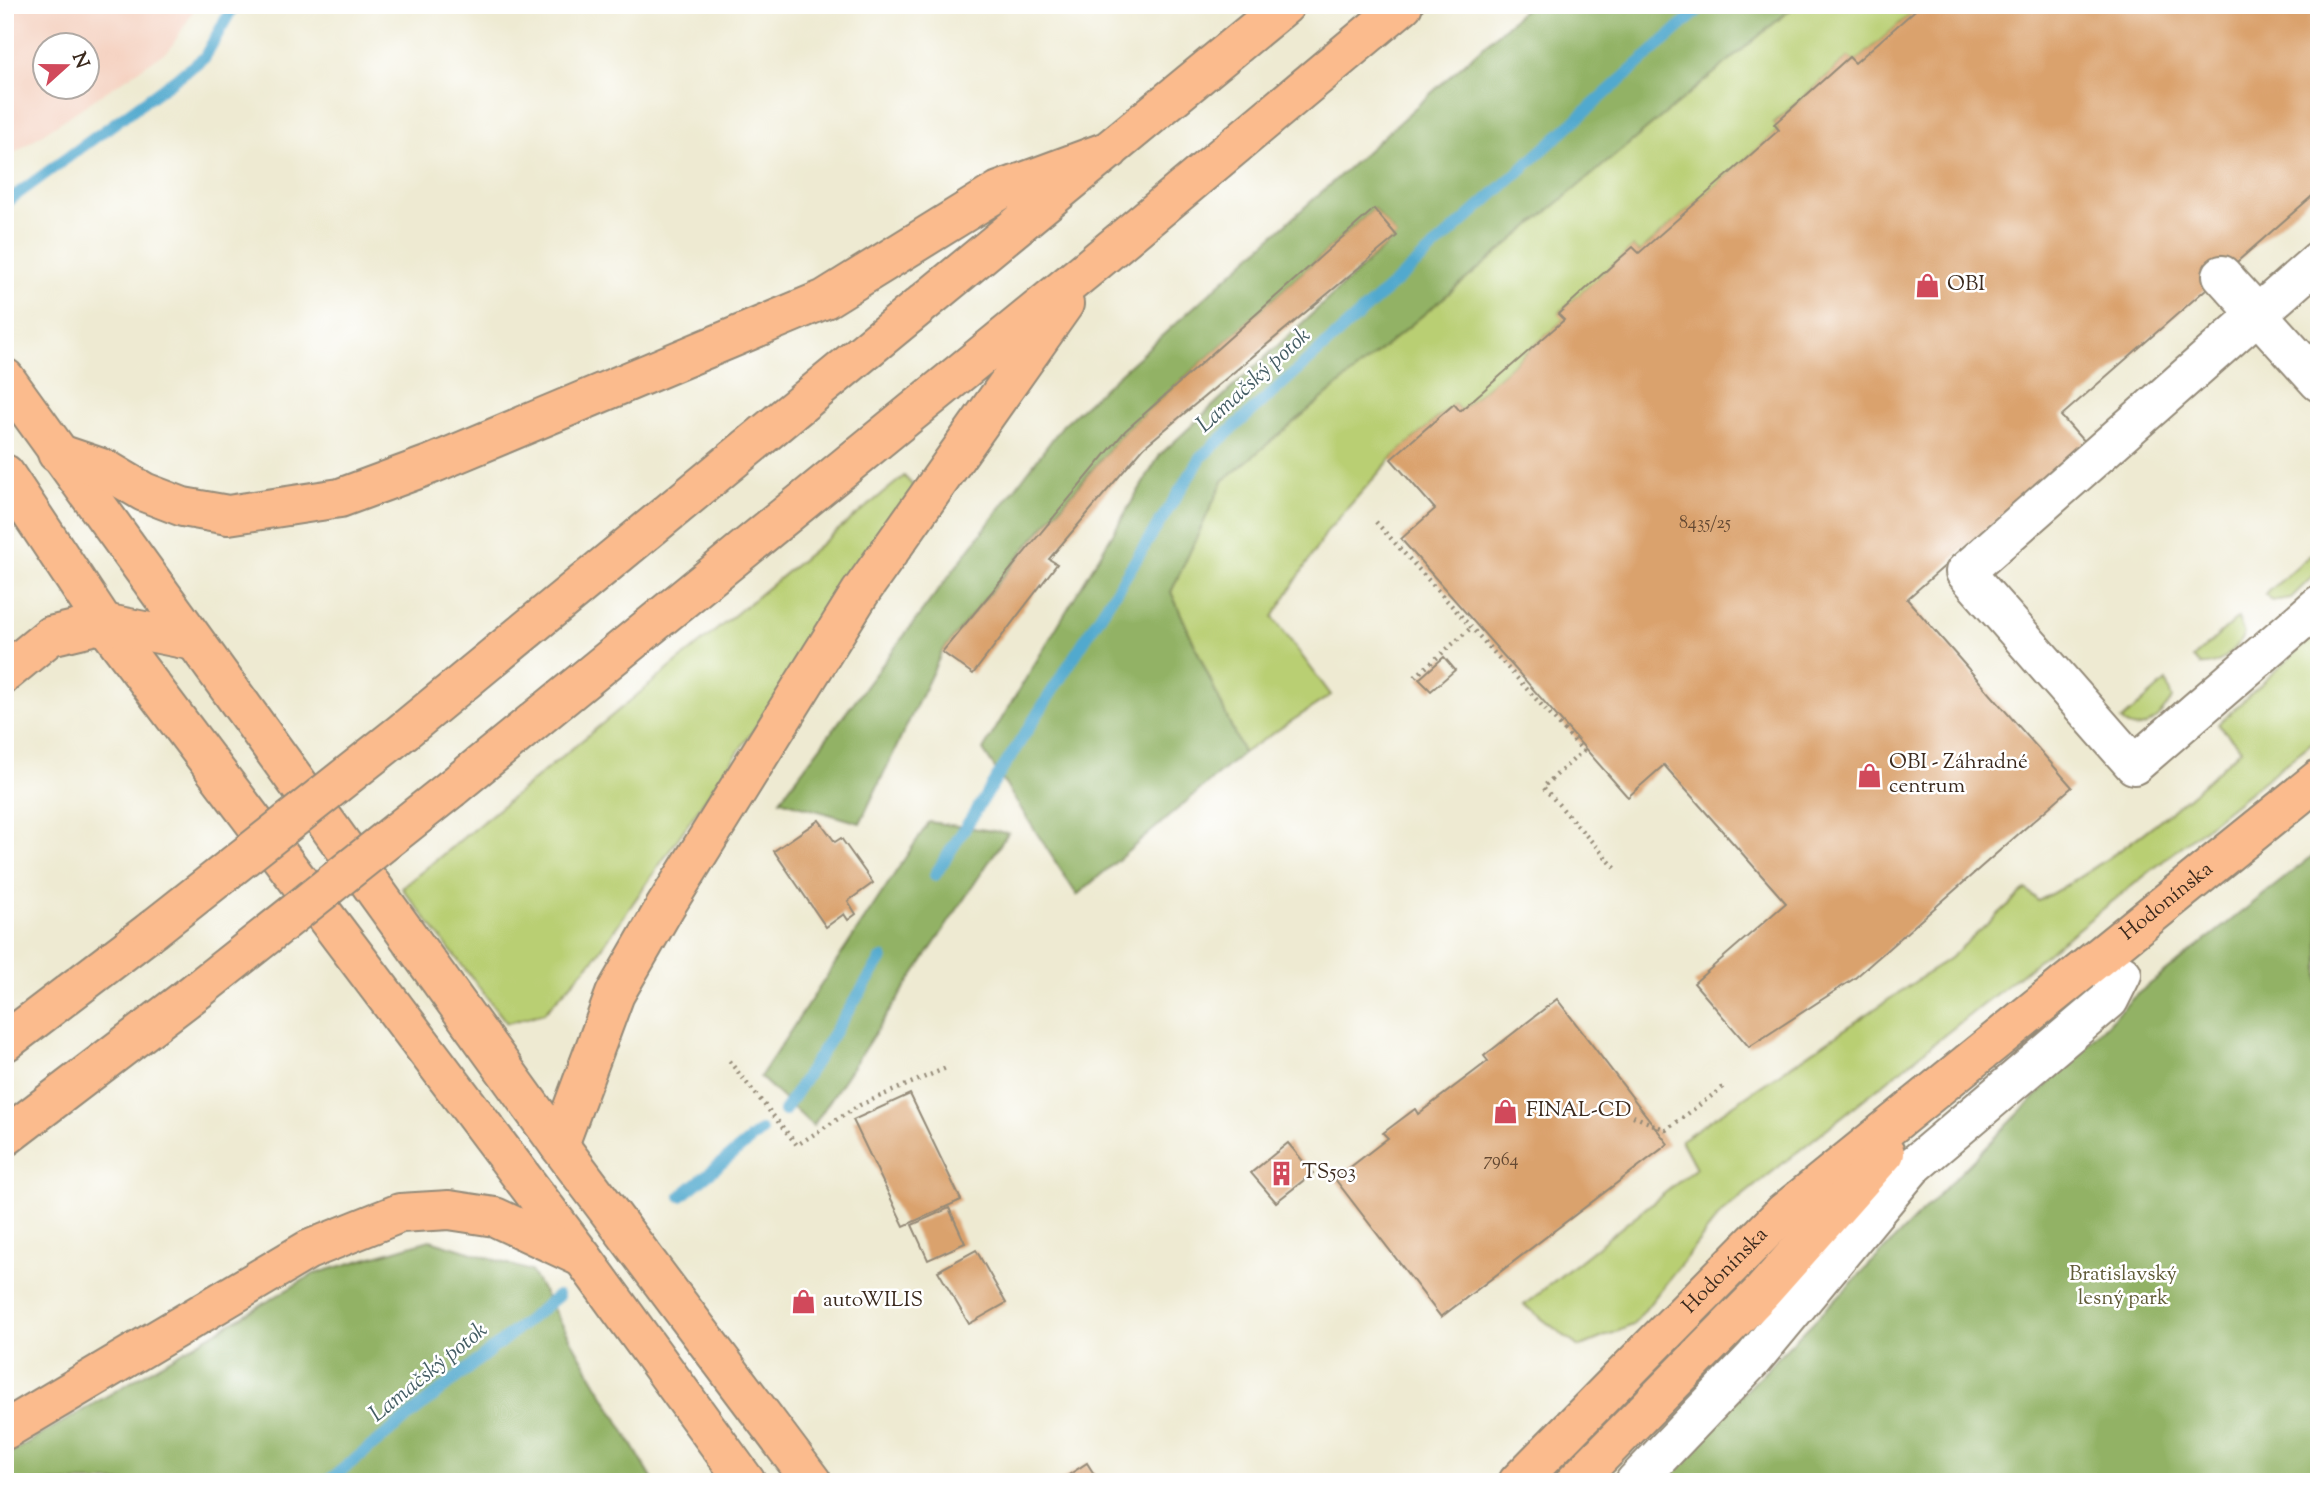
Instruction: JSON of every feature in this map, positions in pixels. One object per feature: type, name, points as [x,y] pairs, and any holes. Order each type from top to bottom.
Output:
[{"type":"main road","points":[[5,1042],[405,730],[1285,5]]},
{"type":"main road","points":[[5,1137],[199,989],[452,788],[1091,266],[1403,5]]},
{"type":"main road","points":[[57,453],[107,470],[144,492],[183,507],[228,515],[340,498],[432,464],[825,299],[999,191],[1110,150]]},
{"type":"main road","points":[[559,1145],[615,994],[665,907],[860,593],[1091,266]]},
{"type":"main road","points":[[5,378],[559,1145],[812,1482]]},
{"type":"main road","points":[[5,474],[104,623],[583,1258],[746,1482]]},
{"type":"main road","points":[[5,673],[50,636],[104,623],[194,641]]},
{"type":"main road","name":"Hodonínska","points":[[1518,1482],[1783,1213],[2319,779]]},
{"type":"main road","name":"Hodonínska","points":[[1574,1482],[1762,1292],[1950,1076]]},
{"type":"main road","points":[[5,1430],[308,1250],[400,1213],[449,1210],[495,1217],[583,1258]]},
{"type":"lane","points":[[2319,260],[1965,572],[2134,765],[2208,698],[2319,605]]},
{"type":"lane","points":[[2222,275],[2319,382]]},
{"type":"lane","points":[[1635,1482],[1753,1359],[1912,1167],[2109,1000],[2122,974]]},
{"type":"path","points":[[1376,522],[1583,751],[1543,787],[1617,870]]},
{"type":"path","points":[[1415,677],[1472,627]]},
{"type":"path","points":[[729,1061],[797,1146],[860,1105],[946,1068]]},
{"type":"path","points":[[1633,1116],[1666,1130],[1726,1085]]},
{"type":"shaded area","points":[[5,5],[197,5],[170,49],[102,94],[102,32],[32,32],[32,102],[90,102],[5,159]]},
{"type":"green space","points":[[1529,5],[1796,5],[1223,481],[1171,592],[1243,753],[1077,895],[983,750],[1160,455],[1396,236],[1374,209],[1125,431],[1030,543],[942,652],[860,823],[780,800],[1063,425]]},
{"type":"green space","points":[[1796,5],[1921,5],[1855,63],[1849,57],[1774,123],[1779,130],[1639,253],[1633,247],[1559,313],[1564,320],[1460,411],[1454,404],[1391,459],[1328,530],[1273,617],[1331,695],[1243,753],[1171,592],[1223,481]]},
{"type":"green space","points":[[904,476],[919,492],[594,959],[544,1013],[507,1023],[402,888]]},
{"type":"green space","points":[[2310,555],[2316,573],[2291,598],[2272,601],[2265,595]]},
{"type":"green space","points":[[2238,618],[2244,634],[2227,656],[2208,665],[2201,665],[2193,658]]},
{"type":"green space","points":[[2319,631],[2319,737],[1722,1212],[1633,1325],[1579,1347],[1524,1305],[1696,1168],[1681,1140],[1950,958],[2026,889],[2038,901],[2064,886],[2118,851],[2195,791],[2241,749],[2218,724]]},
{"type":"green space","points":[[2166,681],[2172,699],[2156,718],[2135,728],[2121,721]]},
{"type":"green space","points":[[929,822],[1008,833],[813,1126],[760,1077]]},
{"type":"green space","name":"Bratislavský lesný park","points":[[2319,851],[2319,1482],[1655,1482],[2135,996]]},
{"type":"green space","points":[[430,1240],[531,1271],[654,1482],[5,1482],[5,1456],[314,1274]]},
{"type":"building","points":[[1921,5],[2319,5],[2319,190],[2061,416],[2085,443],[1907,599],[2072,787],[1855,978],[1749,1047],[1694,983],[1786,903],[1664,765],[1628,797],[1626,795],[1401,539],[1435,509],[1391,459],[1454,404],[1460,411],[1564,320],[1558,314],[1618,260],[1633,247],[1639,253],[1779,130],[1774,124],[1849,57],[1855,63]]},
{"type":"building","points":[[1374,209],[1397,236],[1144,447],[1049,559],[1057,564],[973,674],[942,652],[1125,431]]},
{"type":"building","points":[[1444,657],[1455,670],[1431,691],[1419,679]]},
{"type":"building","points":[[819,820],[835,842],[841,838],[873,883],[848,901],[856,914],[848,920],[844,914],[826,927],[774,851]]},
{"type":"building","points":[[1557,999],[1668,1144],[1441,1317],[1335,1179],[1388,1138],[1383,1133],[1415,1109],[1418,1114],[1488,1061],[1484,1056]]},
{"type":"building","points":[[910,1094],[961,1200],[904,1226],[853,1120]]},
{"type":"building","name":"TS503","points":[[1288,1143],[1313,1173],[1276,1202],[1251,1173]]},
{"type":"building","points":[[949,1208],[965,1243],[928,1260],[912,1225]]},
{"type":"building","points":[[976,1250],[1006,1303],[969,1324],[938,1271]]},
{"type":"building","points":[[1087,1463],[1099,1482],[1058,1482]]},
{"type":"waterway","points":[[5,203],[204,58],[234,5]]},
{"type":"waterway","name":"Lamačský potok","points":[[935,875],[1202,456],[1704,5]]},
{"type":"waterway","name":"Lamačský potok","points":[[784,1111],[882,958]]},
{"type":"waterway","name":"Lamačský potok","points":[[681,1196],[761,1131]]},
{"type":"waterway","name":"Lamačský potok","points":[[327,1482],[558,1296]]},
{"type":"place","name":"OBI","points":[[1927,285]]},
{"type":"place","name":"OBI - Záhradné centrum","points":[[1869,775]]},
{"type":"place","name":"FINAL-CD","points":[[1506,1111]]},
{"type":"place","name":"TS503","points":[[1282,1173]]},
{"type":"place","name":"autoWILIS","points":[[803,1301]]}]
